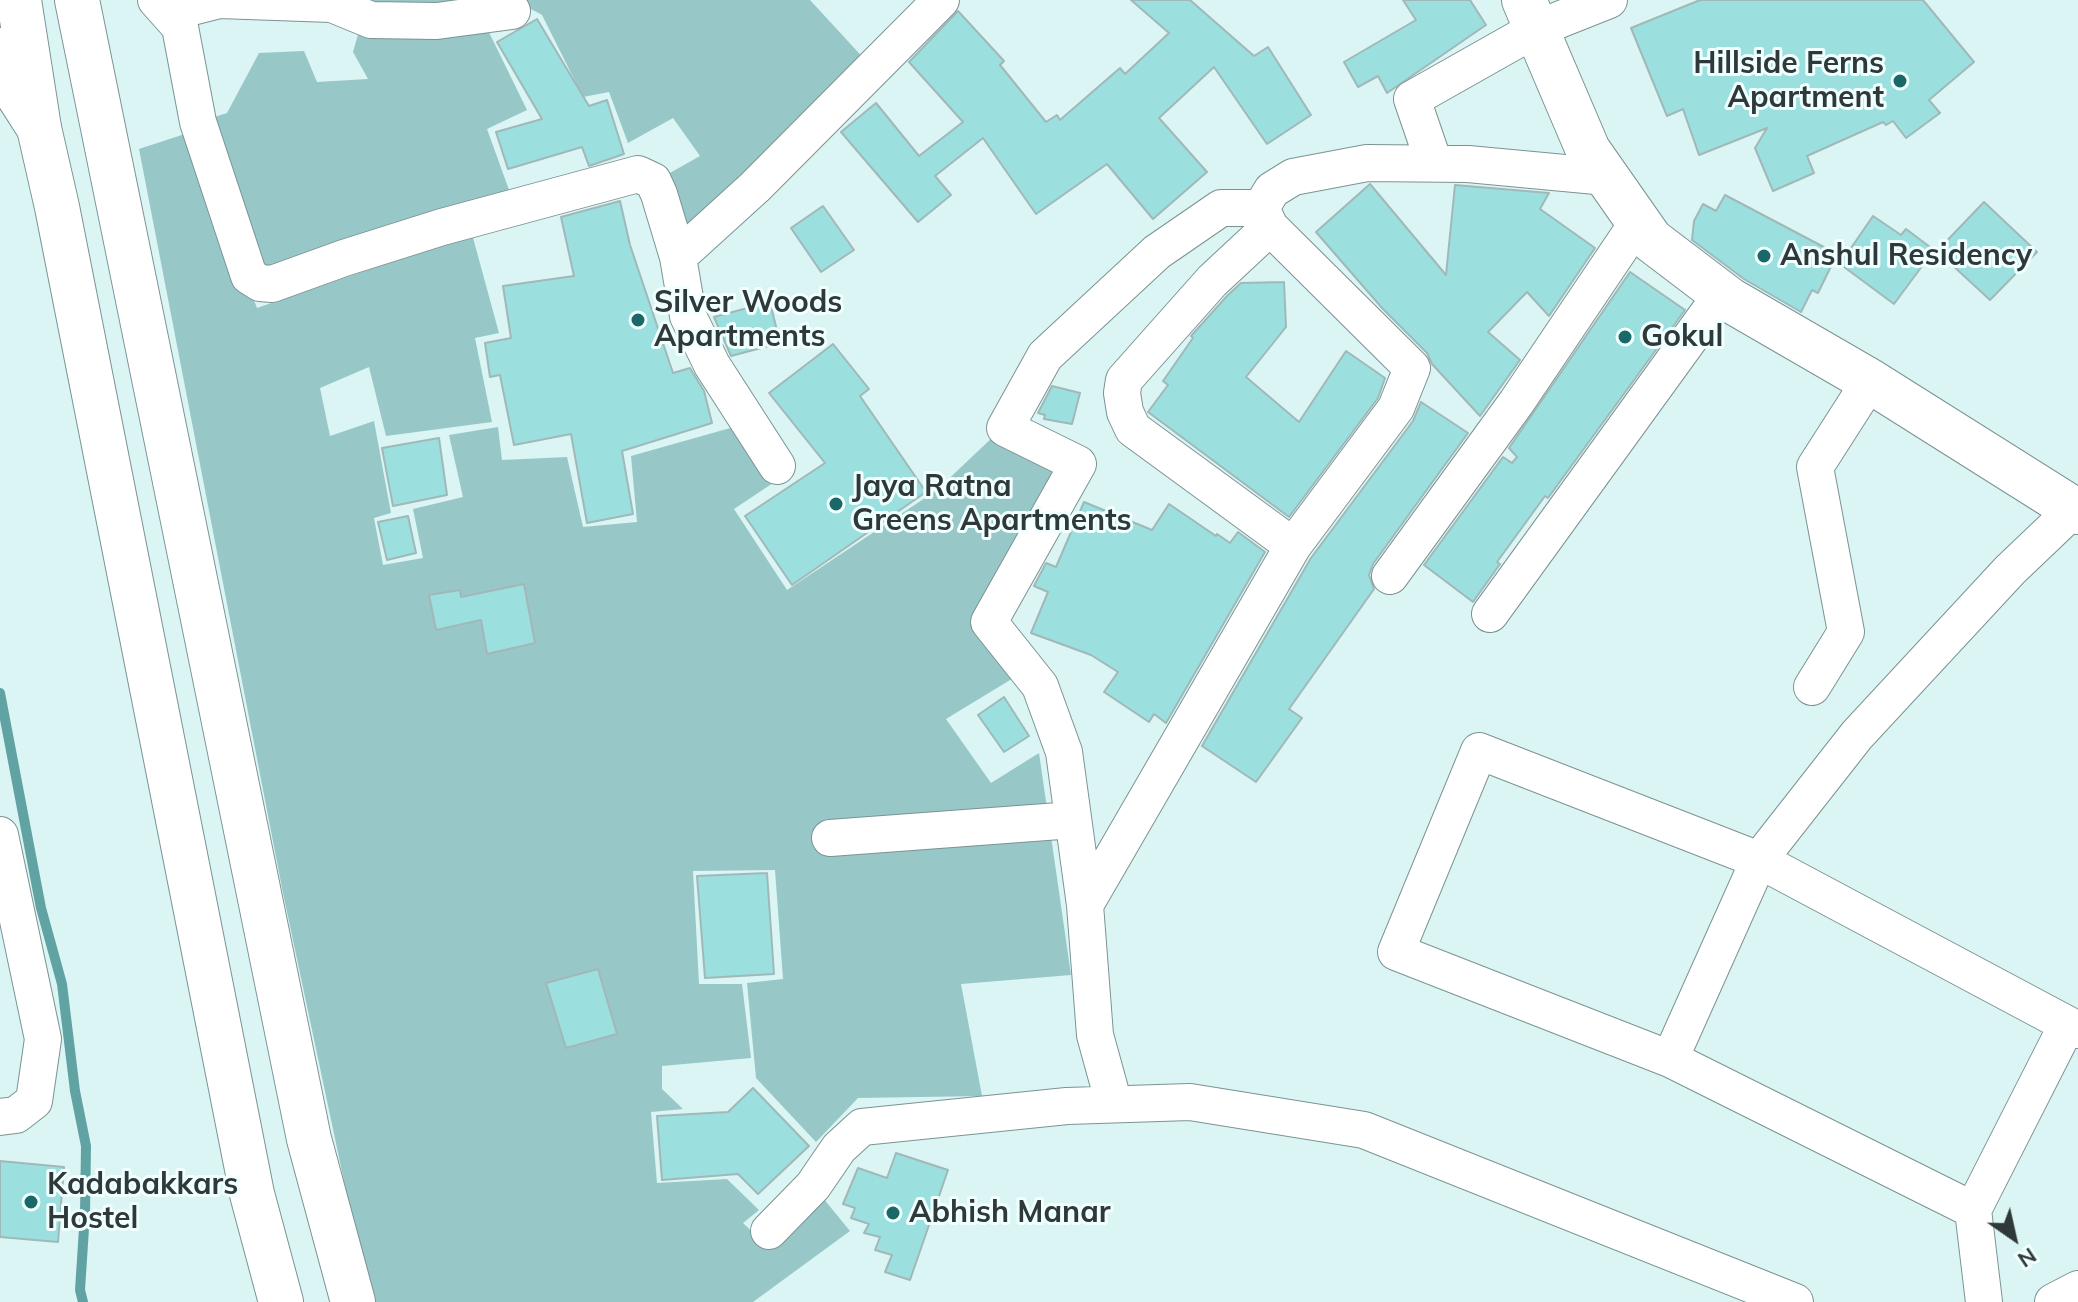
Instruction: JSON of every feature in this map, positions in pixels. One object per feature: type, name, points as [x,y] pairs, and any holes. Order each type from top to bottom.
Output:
[{"type":"main road","points":[[19,0],[39,128],[252,1194],[281,1302]]},
{"type":"main road","points":[[77,0],[309,1139],[353,1302]]},
{"type":"main road","points":[[1530,15],[1588,150],[1651,240],[1722,294],[1870,381],[2076,511]]},
{"type":"main road","points":[[0,50],[9,81],[39,128]]},
{"type":"street","points":[[162,7],[219,0],[332,4],[371,20],[437,21],[512,11]]},
{"type":"street","points":[[678,257],[755,187],[941,0]]},
{"type":"street","points":[[1434,163],[1412,99],[1530,15],[1609,0]]},
{"type":"street","points":[[162,7],[180,27],[198,122],[249,276],[260,283],[272,284],[442,227],[638,174],[653,181],[659,194],[678,257],[688,316],[712,365],[777,466]]},
{"type":"street","points":[[1293,546],[1133,429],[1125,412],[1122,393],[1124,380],[1266,218],[1272,190],[1293,177],[1367,163],[1468,164],[1607,177]]},
{"type":"street","points":[[1085,905],[1293,546],[1396,408],[1412,368],[1266,218],[1221,208],[1157,252],[1045,356],[1005,428],[1078,464],[989,622],[1040,686],[1064,752],[1085,905],[1095,1035],[1114,1104]]},
{"type":"street","points":[[1390,576],[1516,403],[1638,222]]},
{"type":"street","points":[[1490,614],[1722,294]]},
{"type":"street","points":[[1812,687],[1846,632],[1815,467],[1870,381]]},
{"type":"street","points":[[1670,1059],[1759,860],[1857,735],[2010,570],[2076,511]]},
{"type":"street","points":[[1973,1210],[1670,1059],[1396,952],[1479,751],[1759,860],[2072,1027],[1973,1210],[1984,1302]]},
{"type":"street","points":[[830,838],[1073,820]]},
{"type":"street","points":[[0,835],[43,1039],[34,1101],[16,1115],[0,1117]]},
{"type":"street","points":[[769,1231],[813,1186],[839,1148],[862,1127],[1067,1106],[1190,1102],[1364,1130],[1734,1291],[1795,1302]]},
{"type":"street","points":[[2053,1302],[2078,1289]]},
{"type":"shaded area","points":[[369,0],[810,0],[868,63],[685,238],[661,178],[700,156],[673,118],[628,143],[609,92],[583,97],[542,15],[516,1],[372,11]]},
{"type":"shaded area","points":[[483,20],[527,110],[487,129],[513,201],[256,275],[205,120],[227,113],[259,53],[304,51],[317,82],[368,79],[353,52],[361,24]]},
{"type":"shaded area","points":[[191,132],[257,308],[472,234],[499,333],[475,338],[492,422],[386,436],[369,367],[320,388],[330,436],[374,421],[391,513],[374,518],[383,565],[423,558],[413,509],[463,497],[449,435],[498,427],[502,460],[567,457],[583,527],[637,522],[631,456],[741,425],[776,481],[734,509],[787,590],[937,490],[996,434],[1067,468],[978,622],[1015,677],[946,719],[991,783],[1039,753],[1071,975],[961,984],[982,1096],[858,1098],[816,1142],[756,1078],[747,983],[783,979],[775,870],[693,871],[699,984],[742,984],[751,1058],[662,1066],[662,1089],[683,1109],[651,1112],[657,1183],[727,1179],[759,1210],[743,1223],[765,1244],[823,1198],[850,1231],[753,1302],[376,1302],[348,1200],[283,893],[139,149]]},
{"type":"building","points":[[1131,0],[1190,0],[1254,56],[1268,47],[1311,115],[1267,144],[1214,67],[1159,118],[1207,172],[1153,219],[1107,164],[1036,214],[983,138],[935,176],[951,195],[918,222],[841,132],[876,103],[919,156],[963,122],[909,62],[958,11],[1004,61],[1000,65],[1046,122],[1057,115],[1060,120],[1120,68],[1125,74],[1169,33]]},
{"type":"building","points":[[1403,0],[1470,0],[1486,25],[1387,93],[1378,76],[1358,87],[1344,62],[1416,20]]},
{"type":"building","points":[[1700,0],[1923,0],[1974,62],[1929,100],[1940,113],[1906,138],[1893,121],[1886,125],[1883,122],[1807,156],[1814,173],[1773,191],[1755,148],[1767,128],[1699,155],[1683,109],[1667,116],[1631,28]]},
{"type":"building","points":[[537,19],[589,106],[607,100],[624,154],[589,166],[582,147],[508,169],[496,132],[542,119],[497,42]]},
{"type":"building","points":[[1370,184],[1446,275],[1455,185],[1549,193],[1540,209],[1595,248],[1549,316],[1527,292],[1488,332],[1520,360],[1480,416],[1316,232]]},
{"type":"building","name":"Anshul Residency","points":[[1725,195],[1837,254],[1818,293],[1812,290],[1801,312],[1744,279],[1692,240],[1694,221],[1703,204],[1716,211]]},
{"type":"building","points":[[620,201],[630,245],[673,373],[690,368],[704,391],[712,423],[622,451],[633,514],[587,523],[571,434],[514,445],[500,375],[490,377],[485,343],[511,338],[503,286],[574,276],[561,217]]},
{"type":"building","points":[[1984,202],[2037,252],[1990,300],[1937,251]]},
{"type":"building","points":[[823,206],[854,250],[821,272],[791,228]]},
{"type":"building","points":[[1873,216],[1901,235],[1906,229],[1934,250],[1894,304],[1840,264]]},
{"type":"building","points":[[1630,272],[1685,310],[1548,498],[1545,496],[1497,562],[1500,564],[1473,602],[1424,565],[1503,457],[1512,463],[1517,457],[1509,448]]},
{"type":"building","points":[[1284,282],[1286,327],[1246,377],[1299,422],[1346,351],[1385,378],[1378,398],[1289,517],[1148,412],[1168,385],[1163,381],[1193,338],[1191,336],[1227,296],[1241,283]]},
{"type":"building","points":[[770,302],[780,343],[731,356],[714,317]]},
{"type":"building","name":"Jaya Ratna Greens Apartments","points":[[833,344],[869,389],[860,396],[926,492],[792,585],[745,516],[825,463],[769,393]]},
{"type":"building","points":[[1052,386],[1080,393],[1072,424],[1044,419],[1045,415],[1038,413]]},
{"type":"building","points":[[1421,402],[1468,433],[1373,564],[1369,575],[1374,589],[1289,709],[1302,718],[1256,782],[1202,746],[1311,558],[1413,421]]},
{"type":"building","points":[[439,438],[447,495],[393,506],[382,448]]},
{"type":"building","points":[[1084,502],[1152,530],[1169,504],[1230,543],[1238,532],[1265,552],[1166,723],[1154,714],[1149,722],[1104,692],[1118,672],[1091,655],[1031,633],[1048,592],[1034,586],[1046,563],[1056,567]]},
{"type":"building","points":[[408,516],[416,553],[387,560],[378,522]]},
{"type":"building","points":[[524,584],[535,643],[487,654],[481,620],[436,630],[429,595],[460,590],[461,597]]},
{"type":"building","points":[[1004,697],[1029,736],[1004,752],[978,715]]},
{"type":"building","points":[[767,873],[774,974],[705,978],[697,876]]},
{"type":"building","points":[[598,969],[617,1034],[566,1048],[546,983]]},
{"type":"building","points":[[753,1088],[809,1146],[758,1194],[738,1174],[662,1180],[657,1116],[728,1112]]},
{"type":"building","name":"Abhish Manar","points":[[896,1153],[948,1170],[910,1280],[885,1272],[892,1255],[875,1250],[880,1237],[864,1233],[869,1224],[851,1218],[855,1208],[843,1204],[858,1168],[887,1178]]},
{"type":"building","name":"Kadabakkars Hostel","points":[[0,1161],[64,1167],[58,1242],[0,1237]]},
{"type":"waterway","points":[[0,693],[41,908],[62,984],[75,1091],[86,1146],[80,1290],[83,1302]]},
{"type":"place","name":"Hillside Ferns Apartment","points":[[1900,81]]},
{"type":"place","name":"Anshul Residency","points":[[1764,256]]},
{"type":"place","name":"Silver Woods Apartments","points":[[638,320]]},
{"type":"place","name":"Gokul","points":[[1625,337]]},
{"type":"place","name":"Jaya Ratna Greens Apartments","points":[[836,504]]},
{"type":"place","name":"Kadabakkars Hostel","points":[[31,1202]]},
{"type":"place","name":"Abhish Manar","points":[[893,1213]]}]
